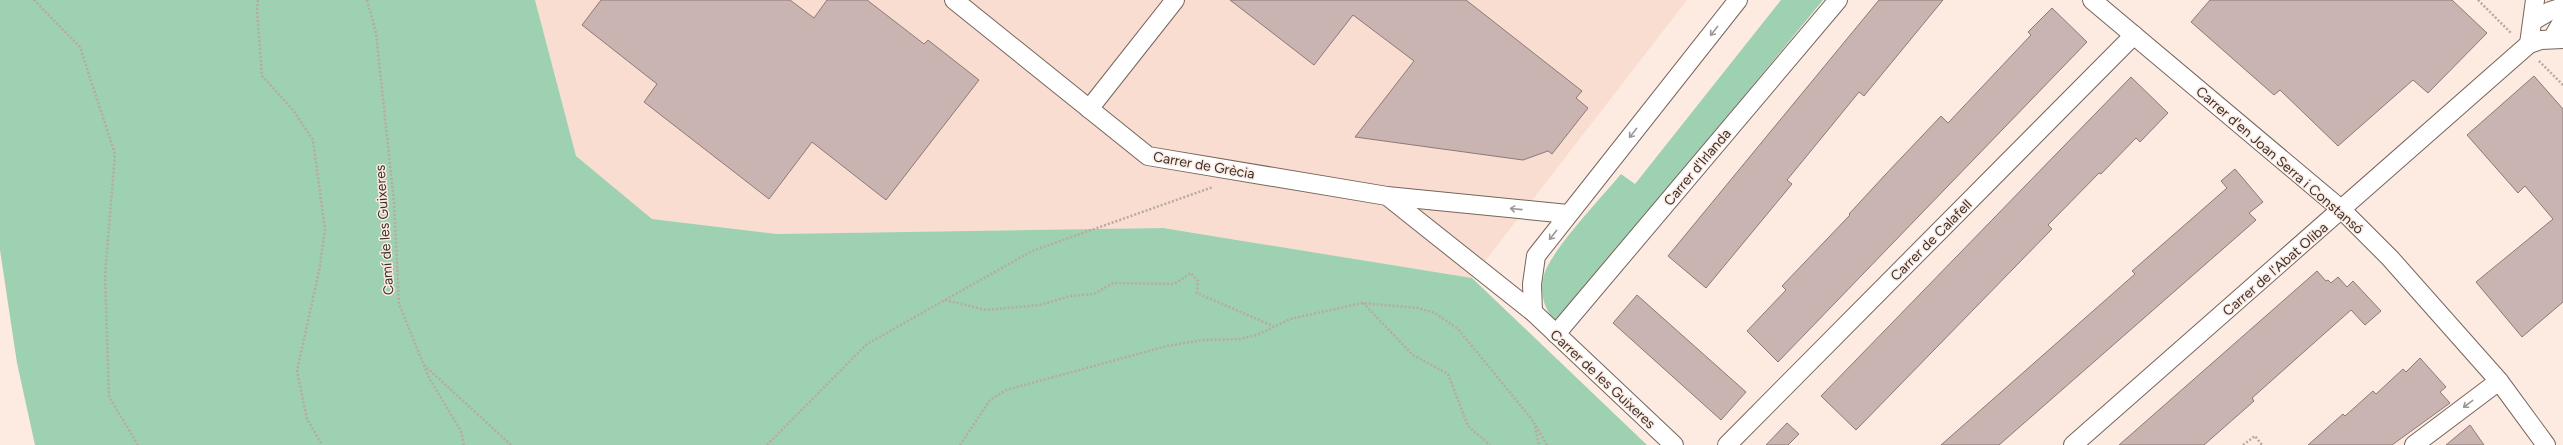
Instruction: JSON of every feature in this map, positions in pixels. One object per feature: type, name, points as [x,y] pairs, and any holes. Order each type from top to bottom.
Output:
[{"type":"street","name":"Carrer de Grècia","points":[[954,0],[1148,156],[1387,196],[1568,214]]},
{"type":"street","points":[[1089,109],[1175,0]]},
{"type":"street","points":[[1533,312],[1532,284],[1536,256],[1738,0]]},
{"type":"street","name":"Carrer d'Irlanda","points":[[1556,334],[1838,0]]},
{"type":"street","name":"Carrer d'en Joan Serra i Constansó","points":[[2092,0],[2342,210],[2390,258],[2499,381],[2546,445]]},
{"type":"street","points":[[2529,44],[2535,0]]},
{"type":"street","points":[[2533,21],[2550,11],[2563,7]]},
{"type":"street","name":"Carrer de l'Abat Oliba","points":[[2073,445],[2529,44],[2557,39],[2563,20]]},
{"type":"street","name":"Carrer de Calafell","points":[[1727,445],[2134,35]]},
{"type":"street","name":"Carrer de Grècia","points":[[1387,196],[1533,312]]},
{"type":"street","name":"Carrer de les Guixeres","points":[[1533,312],[1674,445]]},
{"type":"street","points":[[2414,445],[2499,381]]},
{"type":"path","points":[[34,0],[80,48],[115,154],[105,274],[109,397],[138,445]]},
{"type":"path","points":[[258,0],[257,9],[262,76],[293,110],[313,140],[325,230],[319,271],[297,371],[307,419],[322,445]]},
{"type":"path","name":"Camí de les Guixeres","points":[[367,0],[376,33],[392,179],[399,304],[429,378],[461,431],[464,445]]},
{"type":"path","points":[[767,445],[867,344],[1032,251],[1221,184]]},
{"type":"path","points":[[945,300],[986,310],[1025,306],[1070,296],[1094,294],[1113,283],[1174,284],[1191,273],[1198,281],[1197,293],[1201,296],[1274,326]]},
{"type":"path","points":[[1362,303],[1413,355],[1448,374],[1468,426],[1490,445]]},
{"type":"path","points":[[960,445],[990,400],[1006,390],[1167,346],[1203,340],[1240,339],[1257,335],[1290,319],[1362,303],[1418,308],[1435,313],[1458,329],[1534,422],[1547,445]]},
{"type":"path","points":[[423,364],[511,445]]},
{"type":"path","points":[[1534,422],[1539,445]]},
{"type":"path","points":[[2243,445],[2254,436],[2262,445]]},
{"type":"shaded area","points":[[535,0],[1687,0],[1472,278],[1163,228],[777,234],[652,219],[576,157]]},
{"type":"green space","points":[[0,0],[535,0],[576,156],[652,219],[777,234],[1163,228],[1472,278],[1647,445],[35,445],[17,363],[0,250]]},
{"type":"green space","points":[[1781,0],[1823,0],[1558,323],[1546,307],[1542,288],[1544,275],[1556,252],[1566,238],[1621,174],[1635,184]]},
{"type":"building","points":[[601,0],[790,0],[814,18],[827,0],[867,0],[924,44],[928,40],[979,80],[886,200],[812,142],[769,199],[644,102],[657,84],[582,25]]},
{"type":"building","points":[[1230,0],[1466,0],[1582,91],[1576,98],[1588,108],[1552,154],[1548,151],[1523,160],[1355,137],[1414,61],[1353,15],[1314,65]]},
{"type":"building","points":[[1879,0],[1943,0],[1864,96],[1859,92],[1787,180],[1792,184],[1706,288],[1668,256]]},
{"type":"building","points":[[2210,0],[2452,0],[2487,33],[2428,93],[2413,80],[2338,146],[2280,90],[2274,95],[2191,22]]},
{"type":"building","points":[[2052,8],[2087,42],[1778,362],[1747,331],[1786,290],[1782,286],[1850,215],[1849,214],[1885,175],[1941,116],[1948,123],[2031,35],[2028,32]]},
{"type":"building","points":[[2534,76],[2563,109],[2563,302],[2522,337],[2476,282],[2553,219],[2525,186],[2518,193],[2467,135]]},
{"type":"building","points":[[2131,77],[2168,113],[2140,142],[2136,138],[2101,174],[2099,173],[2048,225],[2052,229],[1856,430],[1821,396]]},
{"type":"building","points":[[2235,169],[2263,202],[2249,213],[2256,220],[1999,445],[1941,445],[2135,274],[2132,271],[2227,188],[2221,181]]},
{"type":"building","points":[[2317,271],[2326,281],[2328,280],[2331,283],[2338,277],[2347,287],[2353,281],[2381,311],[2365,325],[2351,310],[2252,398],[2254,401],[2204,445],[2119,445]]},
{"type":"building","points":[[1637,295],[1746,392],[1721,420],[1613,323]]},
{"type":"building","points":[[2420,358],[2446,387],[2440,392],[2450,403],[2392,445],[2308,445],[2343,414],[2345,416],[2373,391],[2376,394],[2403,369],[2406,372]]},
{"type":"building","points":[[1787,423],[1799,434],[1788,445],[1766,445]]},
{"type":"building","points":[[2470,425],[2484,445],[2446,445]]}]
